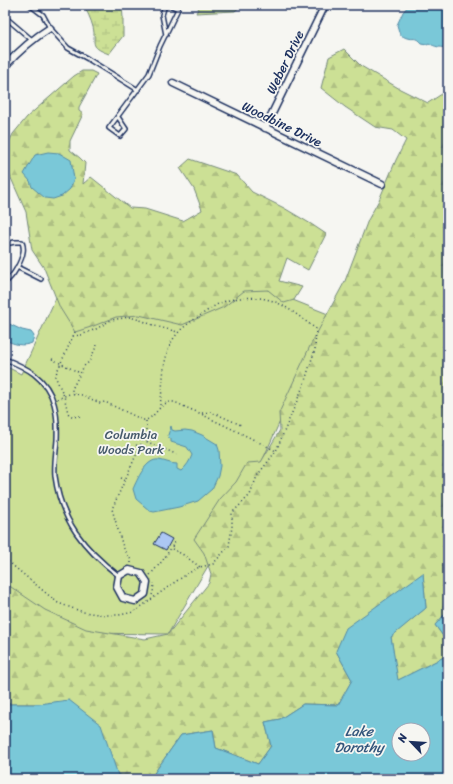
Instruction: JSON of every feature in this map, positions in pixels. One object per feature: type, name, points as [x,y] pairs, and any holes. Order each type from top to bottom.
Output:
[{"type":"street","name":"Weber Drive","points":[[265,128],[325,5]]},
{"type":"street","points":[[5,66],[17,52],[50,28]]},
{"type":"street","name":"Woodbine Drive","points":[[173,83],[382,184]]},
{"type":"street","points":[[129,570],[132,571],[141,572],[147,582],[145,594],[135,601],[123,598],[117,587],[120,576],[129,570]]},
{"type":"lane","points":[[30,5],[42,15],[50,28],[68,48],[138,90]]},
{"type":"lane","points":[[165,5],[162,14],[166,35]]},
{"type":"lane","points":[[118,117],[126,130],[120,136],[109,128],[149,74],[160,46],[178,9],[169,5]]},
{"type":"lane","points":[[5,17],[32,40]]},
{"type":"lane","points":[[5,244],[19,241],[22,242],[24,251],[11,278],[5,282]]},
{"type":"lane","points":[[17,267],[41,279]]},
{"type":"lane","points":[[5,358],[28,370],[40,379],[53,400],[57,416],[57,434],[54,460],[55,476],[65,513],[75,532],[87,548],[105,565],[120,576]]},
{"type":"path","points":[[5,559],[58,603],[83,612],[105,615],[119,615],[134,612],[175,582],[200,567],[213,564],[229,546],[232,527],[232,513],[250,495],[257,476],[276,451],[304,384],[315,349],[316,329],[296,314],[277,303],[268,300],[252,297],[219,304],[190,322],[178,332],[170,344],[166,358],[162,401],[159,408]]},
{"type":"path","points":[[73,336],[81,335],[96,329],[111,320],[130,317],[178,332]]},
{"type":"path","points":[[75,332],[54,376],[64,396],[68,413],[72,416],[80,416]]},
{"type":"path","points":[[72,393],[72,389],[80,372],[89,362],[97,345]]},
{"type":"path","points":[[52,360],[80,372]]},
{"type":"path","points":[[53,400],[72,393],[82,395],[100,403],[105,402],[146,420]]},
{"type":"path","points":[[146,420],[166,403],[173,402],[199,412],[276,451]]},
{"type":"path","points":[[199,412],[212,412],[241,424]]},
{"type":"path","points":[[132,571],[131,560],[123,547],[112,509],[147,431],[146,420]]},
{"type":"path","points":[[143,440],[178,455]]},
{"type":"path","points":[[136,444],[140,446]]},
{"type":"path","points":[[120,478],[125,480]]},
{"type":"path","points":[[145,578],[163,560],[175,542]]},
{"type":"path","points":[[171,548],[200,567]]},
{"type":"green space","points":[[84,5],[122,5],[123,36],[109,54],[95,46],[93,27]]},
{"type":"green space","points":[[200,5],[242,5],[235,11],[196,13]]},
{"type":"green space","points":[[344,49],[361,66],[400,89],[428,103],[448,90],[448,611],[435,625],[448,643],[448,655],[397,681],[391,636],[426,608],[423,573],[336,651],[352,680],[338,705],[303,704],[280,719],[265,722],[271,746],[258,764],[216,748],[213,730],[181,735],[150,779],[137,779],[118,775],[69,701],[39,704],[5,704],[5,583],[45,610],[86,629],[145,639],[168,634],[209,583],[211,574],[204,553],[194,539],[220,499],[236,482],[247,463],[261,462],[280,430],[279,413],[310,346],[345,281],[368,220],[379,200],[406,140],[393,130],[375,127],[345,107],[321,88],[329,57]]},
{"type":"green space","points":[[82,71],[91,71],[97,74],[79,107],[79,111],[83,114],[70,141],[70,150],[85,163],[83,184],[91,177],[130,208],[145,209],[183,221],[202,210],[194,189],[180,168],[190,159],[237,175],[252,192],[284,208],[326,234],[308,270],[287,258],[279,281],[302,287],[294,300],[284,303],[268,290],[244,291],[224,307],[182,325],[139,315],[116,317],[75,332],[60,308],[44,268],[32,250],[26,212],[10,176],[6,157],[7,146],[13,134],[27,117],[74,76]]},
{"type":"green space","name":"Columbia Woods Park","points":[[245,281],[328,314],[238,515],[168,634],[77,633],[5,598],[5,366],[21,374],[60,289]]},
{"type":"water","points":[[409,5],[448,5],[448,47],[438,47],[429,43],[421,43],[416,39],[407,38],[400,35],[397,25],[403,12]]},
{"type":"water","points":[[48,152],[59,153],[71,160],[74,179],[70,189],[62,196],[53,199],[45,198],[32,187],[30,181],[24,174],[35,155]]},
{"type":"water","points":[[5,322],[22,330],[31,332],[34,336],[32,343],[25,345],[12,343],[5,340]]},
{"type":"water","points":[[171,426],[172,430],[192,431],[217,444],[220,466],[218,476],[212,489],[198,501],[179,507],[154,512],[150,511],[136,499],[133,489],[143,470],[150,462],[159,460],[177,464],[177,469],[181,471],[188,464],[192,455],[187,447],[171,442],[168,435]]},
{"type":"water","name":"Lake Dorothy","points":[[423,573],[426,608],[391,637],[398,680],[448,655],[448,779],[150,779],[181,735],[213,730],[216,748],[258,764],[271,746],[265,722],[280,719],[303,704],[338,705],[352,680],[336,651],[346,628]]},
{"type":"water","points":[[448,611],[448,643],[435,625]]},
{"type":"water","points":[[69,700],[101,725],[118,775],[137,779],[5,779],[5,704],[39,704]]},
{"type":"building","points":[[161,533],[172,539],[166,550],[154,544]]}]
